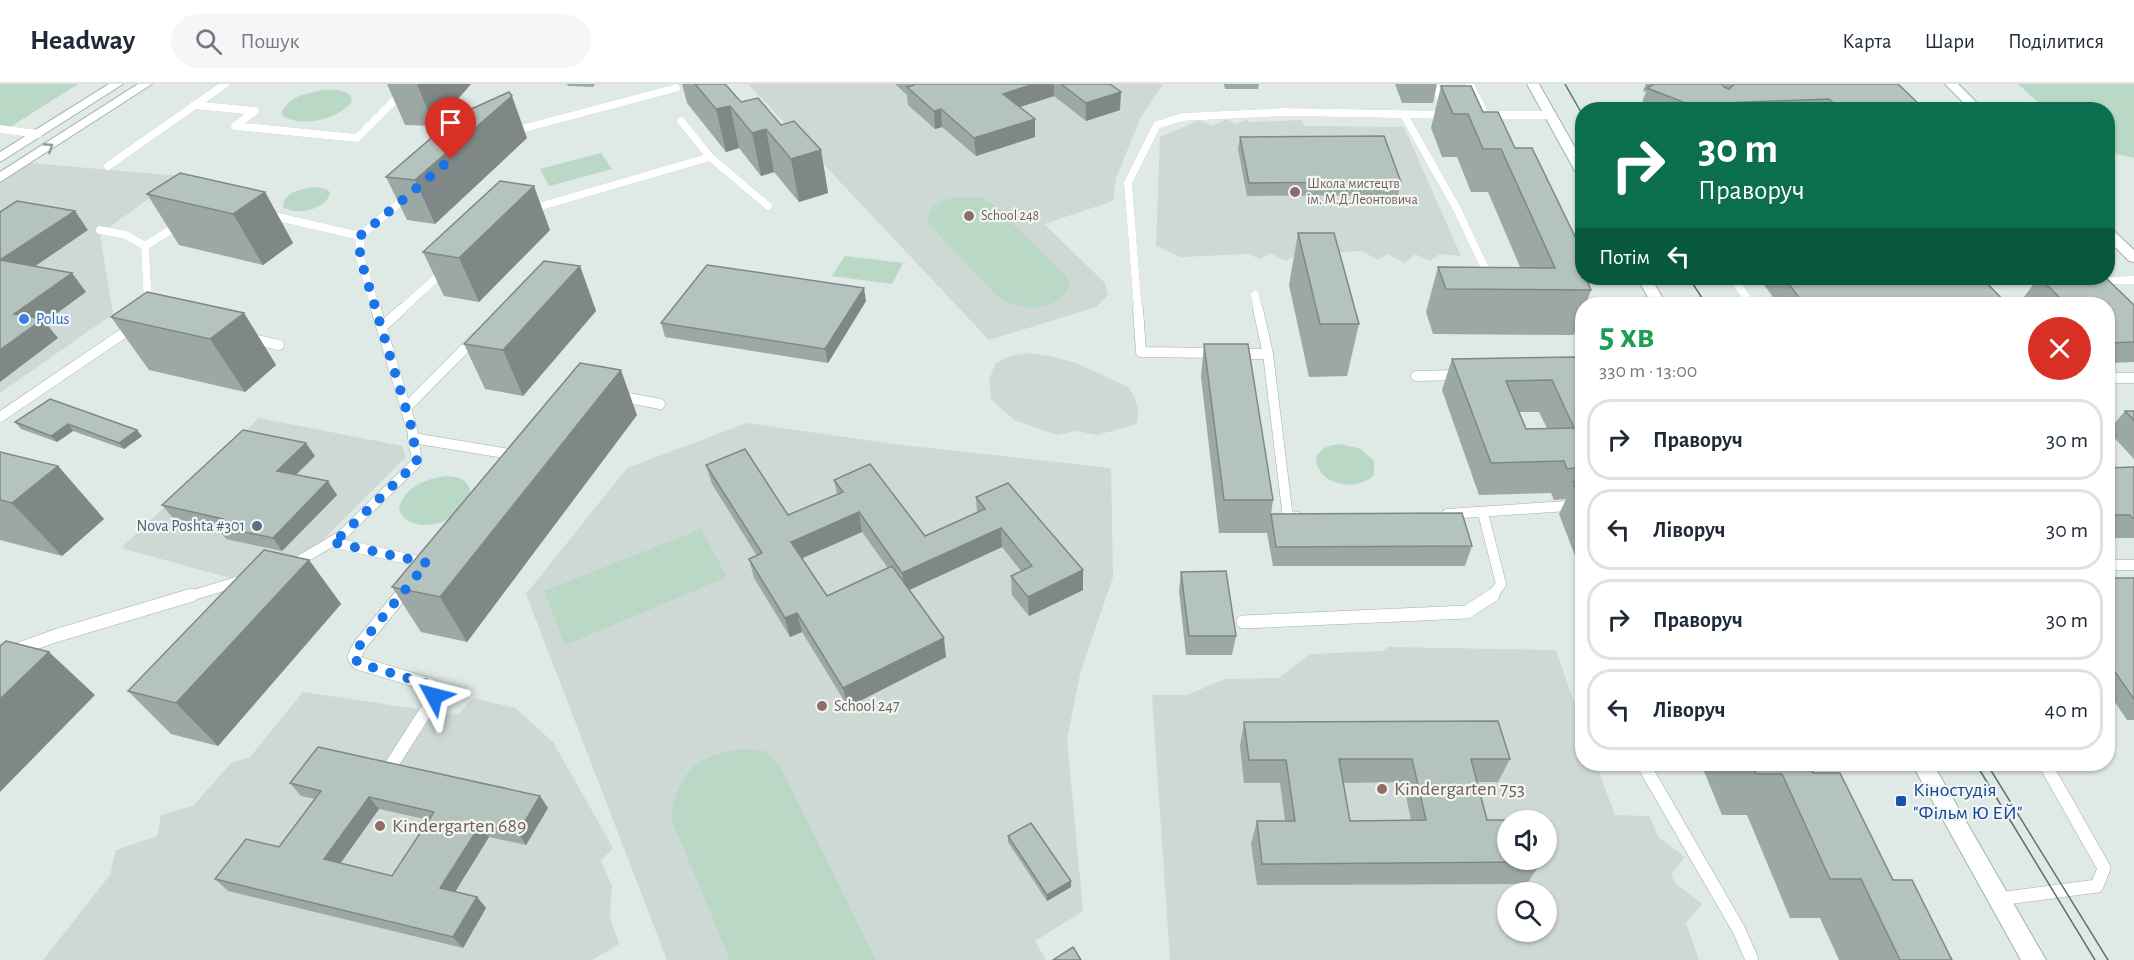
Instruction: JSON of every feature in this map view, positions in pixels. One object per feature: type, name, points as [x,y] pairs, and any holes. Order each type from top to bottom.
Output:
[{"type":"street","points":[[0,158],[117,84]]},
{"type":"street","points":[[0,178],[146,84]]},
{"type":"street","points":[[1533,84],[1575,158]]},
{"type":"street","points":[[1951,84],[1970,102]]},
{"type":"street","points":[[2115,239],[2134,258]]},
{"type":"street","points":[[1926,771],[2034,960]]},
{"type":"lane","points":[[108,166],[225,84]]},
{"type":"lane","points":[[194,105],[255,111],[235,126],[357,138],[411,84]]},
{"type":"lane","points":[[1434,84],[1448,115]]},
{"type":"lane","points":[[1470,84],[1490,124]]},
{"type":"lane","points":[[504,134],[676,88]]},
{"type":"lane","points":[[1222,354],[1141,352],[1128,183],[1157,125],[1182,117],[1285,112],[1458,115]]},
{"type":"lane","points":[[1404,115],[1457,209],[1496,292]]},
{"type":"lane","points":[[1476,115],[1551,115]]},
{"type":"lane","points":[[681,121],[710,157],[768,206]]},
{"type":"lane","points":[[0,129],[38,134]]},
{"type":"lane","points":[[522,212],[710,157]]},
{"type":"lane","points":[[360,236],[415,190]]},
{"type":"lane","points":[[250,210],[360,236]]},
{"type":"lane","points":[[145,246],[184,221]]},
{"type":"lane","points":[[100,230],[126,235],[145,246]]},
{"type":"lane","points":[[278,570],[288,567],[341,536],[417,462],[406,408],[360,257],[360,236]]},
{"type":"lane","points":[[0,417],[144,320],[145,246]]},
{"type":"lane","points":[[382,327],[450,265]]},
{"type":"lane","points":[[2115,280],[2134,280]]},
{"type":"lane","points":[[1255,295],[1268,354],[1288,518],[1310,517]]},
{"type":"lane","points":[[406,408],[484,328]]},
{"type":"lane","points":[[232,335],[279,345]]},
{"type":"lane","points":[[1233,354],[1268,354]]},
{"type":"lane","points":[[1416,376],[1474,375]]},
{"type":"lane","points":[[2115,378],[2134,378]]},
{"type":"lane","points":[[604,394],[660,404]]},
{"type":"lane","points":[[413,438],[517,455]]},
{"type":"lane","points":[[1439,514],[1575,506]]},
{"type":"lane","points":[[1243,622],[1467,612],[1474,609],[1494,596],[1501,584],[1483,513]]},
{"type":"lane","points":[[331,542],[424,567],[360,645],[354,657],[358,663],[432,686],[433,700],[392,764]]},
{"type":"lane","points":[[2115,566],[2134,565]]},
{"type":"lane","points":[[0,656],[258,576]]},
{"type":"lane","points":[[9,668],[34,644]]},
{"type":"lane","points":[[1647,771],[1739,930],[1752,960]]},
{"type":"lane","points":[[2000,899],[2097,886],[2104,868],[2049,771]]},
{"type":"shaded area","name":"School 248","points":[[748,84],[1163,84],[1140,119],[1116,178],[1113,201],[1044,224],[1105,283],[1108,295],[1096,307],[989,340]]},
{"type":"shaded area","name":"Школа мистецтв ім. М.Д.Леонтовича","points":[[1227,119],[1235,124],[1246,120],[1250,122],[1302,120],[1305,126],[1404,127],[1461,256],[1440,254],[1430,261],[1415,254],[1405,263],[1387,254],[1378,260],[1362,251],[1298,254],[1286,261],[1270,253],[1260,259],[1248,254],[1181,257],[1156,246],[1160,137],[1200,120],[1212,126]]},
{"type":"shaded area","points":[[30,163],[180,176],[100,234],[113,314],[0,393],[0,183]]},
{"type":"shaded area","points":[[1029,353],[1076,363],[1128,387],[1134,396],[1138,410],[1137,422],[1134,425],[1097,435],[1077,431],[1057,435],[1014,420],[991,399],[989,380],[995,364],[1007,357]]},
{"type":"shaded area","points":[[259,418],[402,446],[406,457],[319,544],[270,568],[230,578],[121,548]]},
{"type":"shaded area","name":"School 247","points":[[747,423],[894,444],[1111,468],[1113,577],[1080,674],[1067,739],[1083,911],[1035,941],[1046,960],[667,960],[526,594],[627,468]]},
{"type":"shaded area","name":"Kindergarten 753","points":[[1389,647],[1556,650],[1575,705],[1575,771],[1599,771],[1615,815],[1649,816],[1659,838],[1685,857],[1671,874],[1675,883],[1702,904],[1686,923],[1699,960],[1170,960],[1152,695],[1187,695],[1225,679],[1279,678],[1310,654],[1382,651]]},
{"type":"shaded area","name":"Kindergarten 689","points":[[303,692],[458,715],[473,698],[515,708],[553,742],[613,848],[601,861],[612,886],[610,917],[619,944],[592,960],[43,960],[110,875],[116,850],[157,836],[161,815],[193,806],[231,763],[250,757]]},
{"type":"green space","points":[[0,84],[78,84],[7,129],[0,129]]},
{"type":"green space","points":[[2018,84],[2134,84],[2134,158],[2115,154],[2115,102],[2037,102]]},
{"type":"green space","points":[[322,90],[338,90],[346,93],[352,98],[351,103],[328,118],[308,122],[282,115],[282,111],[290,101],[299,96]]},
{"type":"green space","points":[[601,153],[612,169],[549,186],[540,169]]},
{"type":"green space","points":[[318,187],[330,193],[323,204],[303,211],[283,207],[287,197],[291,194]]},
{"type":"green space","points":[[954,197],[980,197],[991,203],[1065,275],[1070,285],[1060,300],[1041,307],[1028,308],[999,298],[928,223],[930,212],[935,205]]},
{"type":"green space","points":[[845,256],[903,263],[892,284],[832,276]]},
{"type":"green space","points":[[1341,444],[1361,449],[1374,461],[1374,475],[1367,480],[1348,484],[1330,480],[1323,475],[1318,467],[1316,458],[1318,454],[1326,447]]},
{"type":"green space","points":[[446,476],[455,477],[468,485],[471,493],[460,508],[447,520],[431,525],[408,521],[399,509],[406,495],[416,485]]},
{"type":"green space","points":[[701,529],[727,577],[565,645],[544,591]]},
{"type":"green space","points":[[744,749],[765,751],[780,766],[876,960],[730,960],[671,818],[679,788],[692,768],[713,756]]},
{"type":"building","points":[[695,84],[725,84],[741,102],[758,98],[781,125],[794,121],[821,150],[791,159],[766,129],[752,133],[730,106],[716,109]]},
{"type":"building","points":[[913,84],[1034,84],[1003,94],[1035,119],[974,138],[941,109],[934,111],[907,87]]},
{"type":"building","points":[[1061,84],[1110,84],[1121,92],[1086,103]]},
{"type":"building","points":[[1654,84],[1722,84],[1729,89],[1734,84],[1898,84],[1917,102],[1832,102],[1829,99],[1683,102],[1647,88]]},
{"type":"building","points":[[1441,86],[1471,86],[1483,112],[1498,112],[1515,148],[1532,148],[1575,237],[1575,285],[1589,285],[1591,290],[1446,289],[1438,267],[1555,268],[1501,149],[1483,149],[1468,114],[1453,114]]},
{"type":"building","points":[[509,92],[512,96],[415,180],[386,177],[458,115]]},
{"type":"building","points":[[1384,136],[1401,182],[1249,183],[1240,137]]},
{"type":"building","points":[[180,173],[265,192],[233,214],[147,194]]},
{"type":"building","points":[[500,181],[534,186],[459,258],[423,252]]},
{"type":"building","points":[[17,201],[75,211],[0,260],[0,212]]},
{"type":"building","points":[[1298,233],[1334,233],[1359,324],[1320,324]]},
{"type":"building","points":[[0,260],[72,273],[14,314],[43,319],[0,350]]},
{"type":"building","points":[[544,261],[580,266],[503,350],[464,344]]},
{"type":"building","points":[[707,265],[864,288],[825,349],[661,323]]},
{"type":"building","points":[[1789,285],[1989,285],[2000,297],[1799,297]]},
{"type":"building","points":[[2047,285],[2113,285],[2134,305],[2134,342],[2115,343],[2115,297],[2059,297]]},
{"type":"building","points":[[147,292],[244,313],[210,339],[111,317]]},
{"type":"building","points":[[1204,344],[1248,344],[1273,500],[1224,500]]},
{"type":"building","points":[[1575,357],[1575,468],[1567,469],[1564,461],[1491,463],[1452,359]],"holes":[[[1552,380],[1574,428],[1526,429],[1506,381]]]},
{"type":"building","points":[[580,363],[621,370],[440,597],[392,587]]},
{"type":"building","points":[[50,399],[137,430],[119,443],[68,424],[51,436],[15,422]]},
{"type":"building","points":[[2125,411],[2134,411],[2134,420]]},
{"type":"building","points":[[243,430],[306,443],[277,471],[328,481],[273,538],[216,526],[223,519],[162,505]]},
{"type":"building","points":[[745,449],[788,515],[843,492],[834,480],[870,464],[925,536],[985,509],[976,497],[1008,483],[1083,570],[1028,597],[1011,576],[1032,566],[1001,528],[902,573],[859,512],[791,542],[827,596],[892,566],[944,638],[843,688],[797,613],[785,618],[749,559],[762,553],[706,465]]},
{"type":"building","points":[[0,452],[58,466],[12,503],[0,500]]},
{"type":"building","points":[[2134,467],[2134,518],[2130,515],[2115,515],[2115,468]]},
{"type":"building","points":[[1462,513],[1472,546],[1276,547],[1271,514]]},
{"type":"building","points":[[264,550],[309,560],[176,703],[128,691]]},
{"type":"building","points":[[1226,571],[1236,636],[1189,636],[1181,572]]},
{"type":"building","points":[[2115,578],[2134,578],[2134,699],[2115,672]]},
{"type":"building","points":[[6,641],[49,652],[0,699],[0,646]]},
{"type":"building","points":[[1498,721],[1510,759],[1471,759],[1487,820],[1497,820],[1497,862],[1262,864],[1257,821],[1295,821],[1286,760],[1249,760],[1244,722]],"holes":[[[1339,759],[1412,759],[1426,820],[1350,821]]]},
{"type":"building","points":[[318,747],[540,796],[518,833],[480,825],[440,888],[477,897],[453,937],[215,879],[246,839],[279,847],[321,791],[290,783]],"holes":[[[369,797],[434,812],[392,876],[324,859]]]},
{"type":"building","points":[[1754,771],[1840,773],[1893,880],[1912,880],[1952,960],[1900,960],[1861,879],[1830,879],[1782,774],[1756,774]]},
{"type":"building","points":[[1031,823],[1071,881],[1047,895],[1008,836]]},
{"type":"building","points":[[1073,947],[1081,960],[1053,960]]},
{"type":"tram line","points":[[1565,84],[1575,102]]},
{"type":"tram line","points":[[1694,285],[1701,297]]},
{"type":"tram line","points":[[1980,771],[2095,960]]},
{"type":"tram line","points":[[1991,771],[2108,960]]},
{"type":"place","name":"Школа мистецтв ім. М.Д.Леонтовича","points":[[1295,192]]},
{"type":"place","name":"School 248","points":[[969,216]]},
{"type":"place","name":"Polus","points":[[24,319]]},
{"type":"place","name":"Nova Poshta #301","points":[[257,526]]},
{"type":"place","name":"School 247","points":[[822,706]]},
{"type":"place","name":"Kindergarten 753","points":[[1382,789]]},
{"type":"place","name":"Кіностудія \"Фільм Ю ЕЙ\"","points":[[1901,801]]},
{"type":"place","name":"Kindergarten 689","points":[[380,826]]},
{"type":"route","points":[[434,696],[431,685],[358,663],[354,657],[356,650],[427,563],[331,542],[341,536],[417,462],[412,429],[360,257],[360,236],[451,159]]}]
